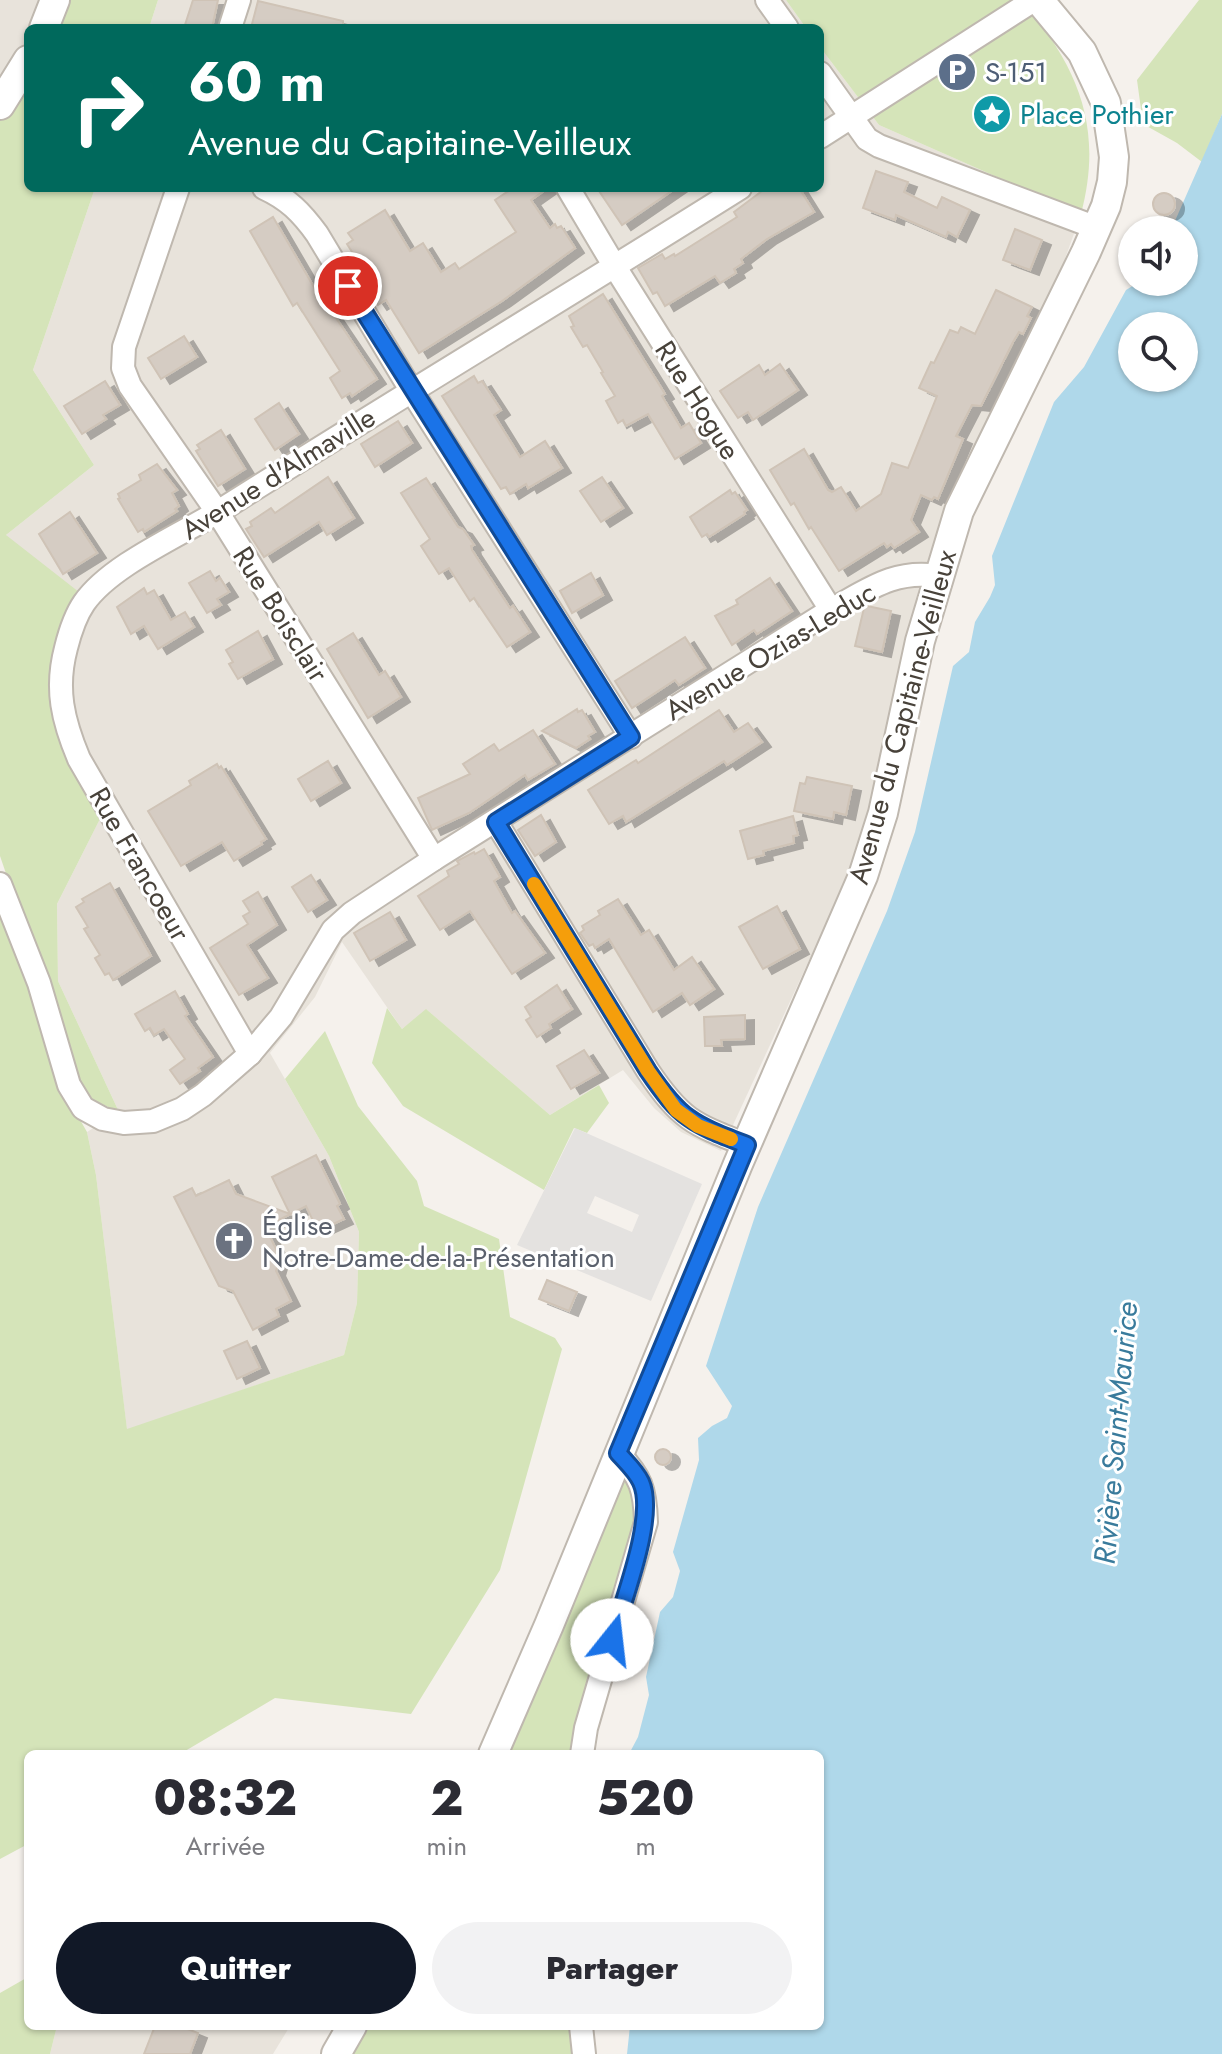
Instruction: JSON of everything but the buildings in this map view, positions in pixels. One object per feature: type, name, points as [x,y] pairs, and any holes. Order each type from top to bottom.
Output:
[{"type":"street","points":[[46,24],[55,0]]},
{"type":"street","points":[[231,24],[239,0]]},
{"type":"street","points":[[767,0],[784,24]]},
{"type":"street","points":[[824,134],[1037,0]]},
{"type":"street","name":"Avenue du Capitaine-Veilleux","points":[[495,1750],[747,1145],[863,876],[883,813],[920,641],[959,511],[1097,228],[1112,182],[1114,157],[1106,103],[1082,52],[1037,0]]},
{"type":"street","points":[[0,105],[24,66]]},
{"type":"street","points":[[824,78],[867,139],[879,146],[1097,228]]},
{"type":"street","name":"Rue Boisclair","points":[[177,192],[124,347],[123,368],[130,386],[218,513],[434,859]]},
{"type":"street","points":[[273,192],[284,197],[302,213],[631,737]]},
{"type":"street","name":"Rue Hogue","points":[[570,192],[831,610]]},
{"type":"street","name":"Avenue d'Almaville","points":[[61,665],[81,606],[115,572],[218,513],[411,390],[734,192]]},
{"type":"street","name":"Avenue Ozias-Leduc","points":[[0,884],[39,983],[69,1085],[83,1108],[103,1119],[124,1123],[153,1121],[182,1109],[203,1095],[250,1054],[281,1017],[333,930],[352,913],[831,610],[898,576],[917,573],[938,576]]},
{"type":"street","name":"Rue Francoeur","points":[[61,665],[60,704],[79,759],[250,1054]]},
{"type":"street","points":[[496,822],[648,1071],[676,1110],[698,1126],[747,1145]]},
{"type":"street","points":[[583,1750],[586,1728],[646,1522],[642,1483],[618,1453]]},
{"type":"street","points":[[336,2054],[350,2030]]},
{"type":"street","points":[[581,2030],[584,2054]]},
{"type":"shaded area","points":[[0,0],[55,0],[46,24],[24,24],[24,66],[0,105]]},
{"type":"shaded area","points":[[158,0],[786,0],[803,24],[150,24]]},
{"type":"shaded area","points":[[824,52],[879,125],[1081,214],[1056,284],[952,501],[933,549],[864,831],[842,889],[721,1151],[681,1132],[654,1108],[623,1070],[550,1115],[427,1010],[402,1029],[342,942],[315,997],[270,1053],[329,1156],[359,1232],[357,1303],[344,1355],[127,1430],[96,1175],[87,1132],[119,1112],[58,981],[57,904],[102,815],[6,535],[94,465],[33,370],[94,192],[824,192]]},
{"type":"shaded area","points":[[575,1128],[702,1184],[651,1301],[517,1245]],"holes":[[[595,1196],[639,1215],[632,1232],[587,1213]]]},
{"type":"shaded area","points":[[56,2030],[288,2030],[273,2054],[50,2054]]},
{"type":"green space","points":[[55,0],[158,0],[150,24],[46,24]]},
{"type":"green space","points":[[786,0],[1021,0],[1058,49],[1081,99],[1089,153],[1081,214],[879,125],[824,52],[824,24],[803,24]]},
{"type":"green space","points":[[1199,0],[1222,0],[1222,114],[1202,162],[1177,143],[1143,124],[1137,80]]},
{"type":"green space","points":[[24,66],[24,192],[94,192],[33,370],[94,465],[6,535],[84,596],[55,676],[102,815],[57,904],[58,981],[119,1112],[89,1098],[80,1089],[0,856],[0,105]]},
{"type":"green space","points":[[0,913],[30,981],[67,1097],[87,1132],[96,1175],[127,1429],[344,1355],[357,1303],[359,1232],[329,1156],[285,1079],[325,1031],[358,1106],[417,1181],[424,1206],[499,1239],[510,1317],[555,1338],[562,1349],[500,1570],[411,1714],[275,1698],[187,1750],[24,1750],[24,1846],[0,1859]]},
{"type":"green space","points":[[387,1008],[402,1029],[426,1009],[550,1115],[599,1085],[609,1103],[587,1133],[574,1128],[544,1190],[403,1106],[372,1063]]},
{"type":"green space","points":[[618,1453],[646,1501],[583,1750],[495,1750]]},
{"type":"green space","points":[[24,1979],[24,2030],[56,2030],[50,2054],[0,2054],[0,1993]]},
{"type":"green space","points":[[350,2030],[581,2030],[584,2054],[336,2054]]},
{"type":"water","name":"Rivière Saint-Maurice","points":[[1222,114],[1222,2054],[627,2054],[630,2030],[824,2030],[824,1750],[631,1750],[638,1737],[649,1695],[646,1677],[660,1612],[673,1597],[680,1571],[673,1552],[699,1460],[698,1438],[727,1418],[732,1406],[706,1366],[758,1207],[887,911],[915,832],[953,666],[969,652],[975,622],[995,585],[992,556],[1054,402],[1084,367],[1123,296],[1198,296],[1198,216],[1177,216]]},
{"type":"slow traffic","points":[[534,884],[648,1071],[676,1110],[698,1126],[731,1139]]},
{"type":"place","name":"S-151","points":[[957,72]]},
{"type":"place","name":"Place Pothier","points":[[992,114]]},
{"type":"place","name":"Église Notre-Dame-de-la-Présentation","points":[[234,1241]]},
{"type":"route","points":[[348,286],[631,737],[496,822],[648,1071],[676,1110],[698,1126],[747,1145],[618,1453],[642,1483],[646,1522],[612,1640]]}]
